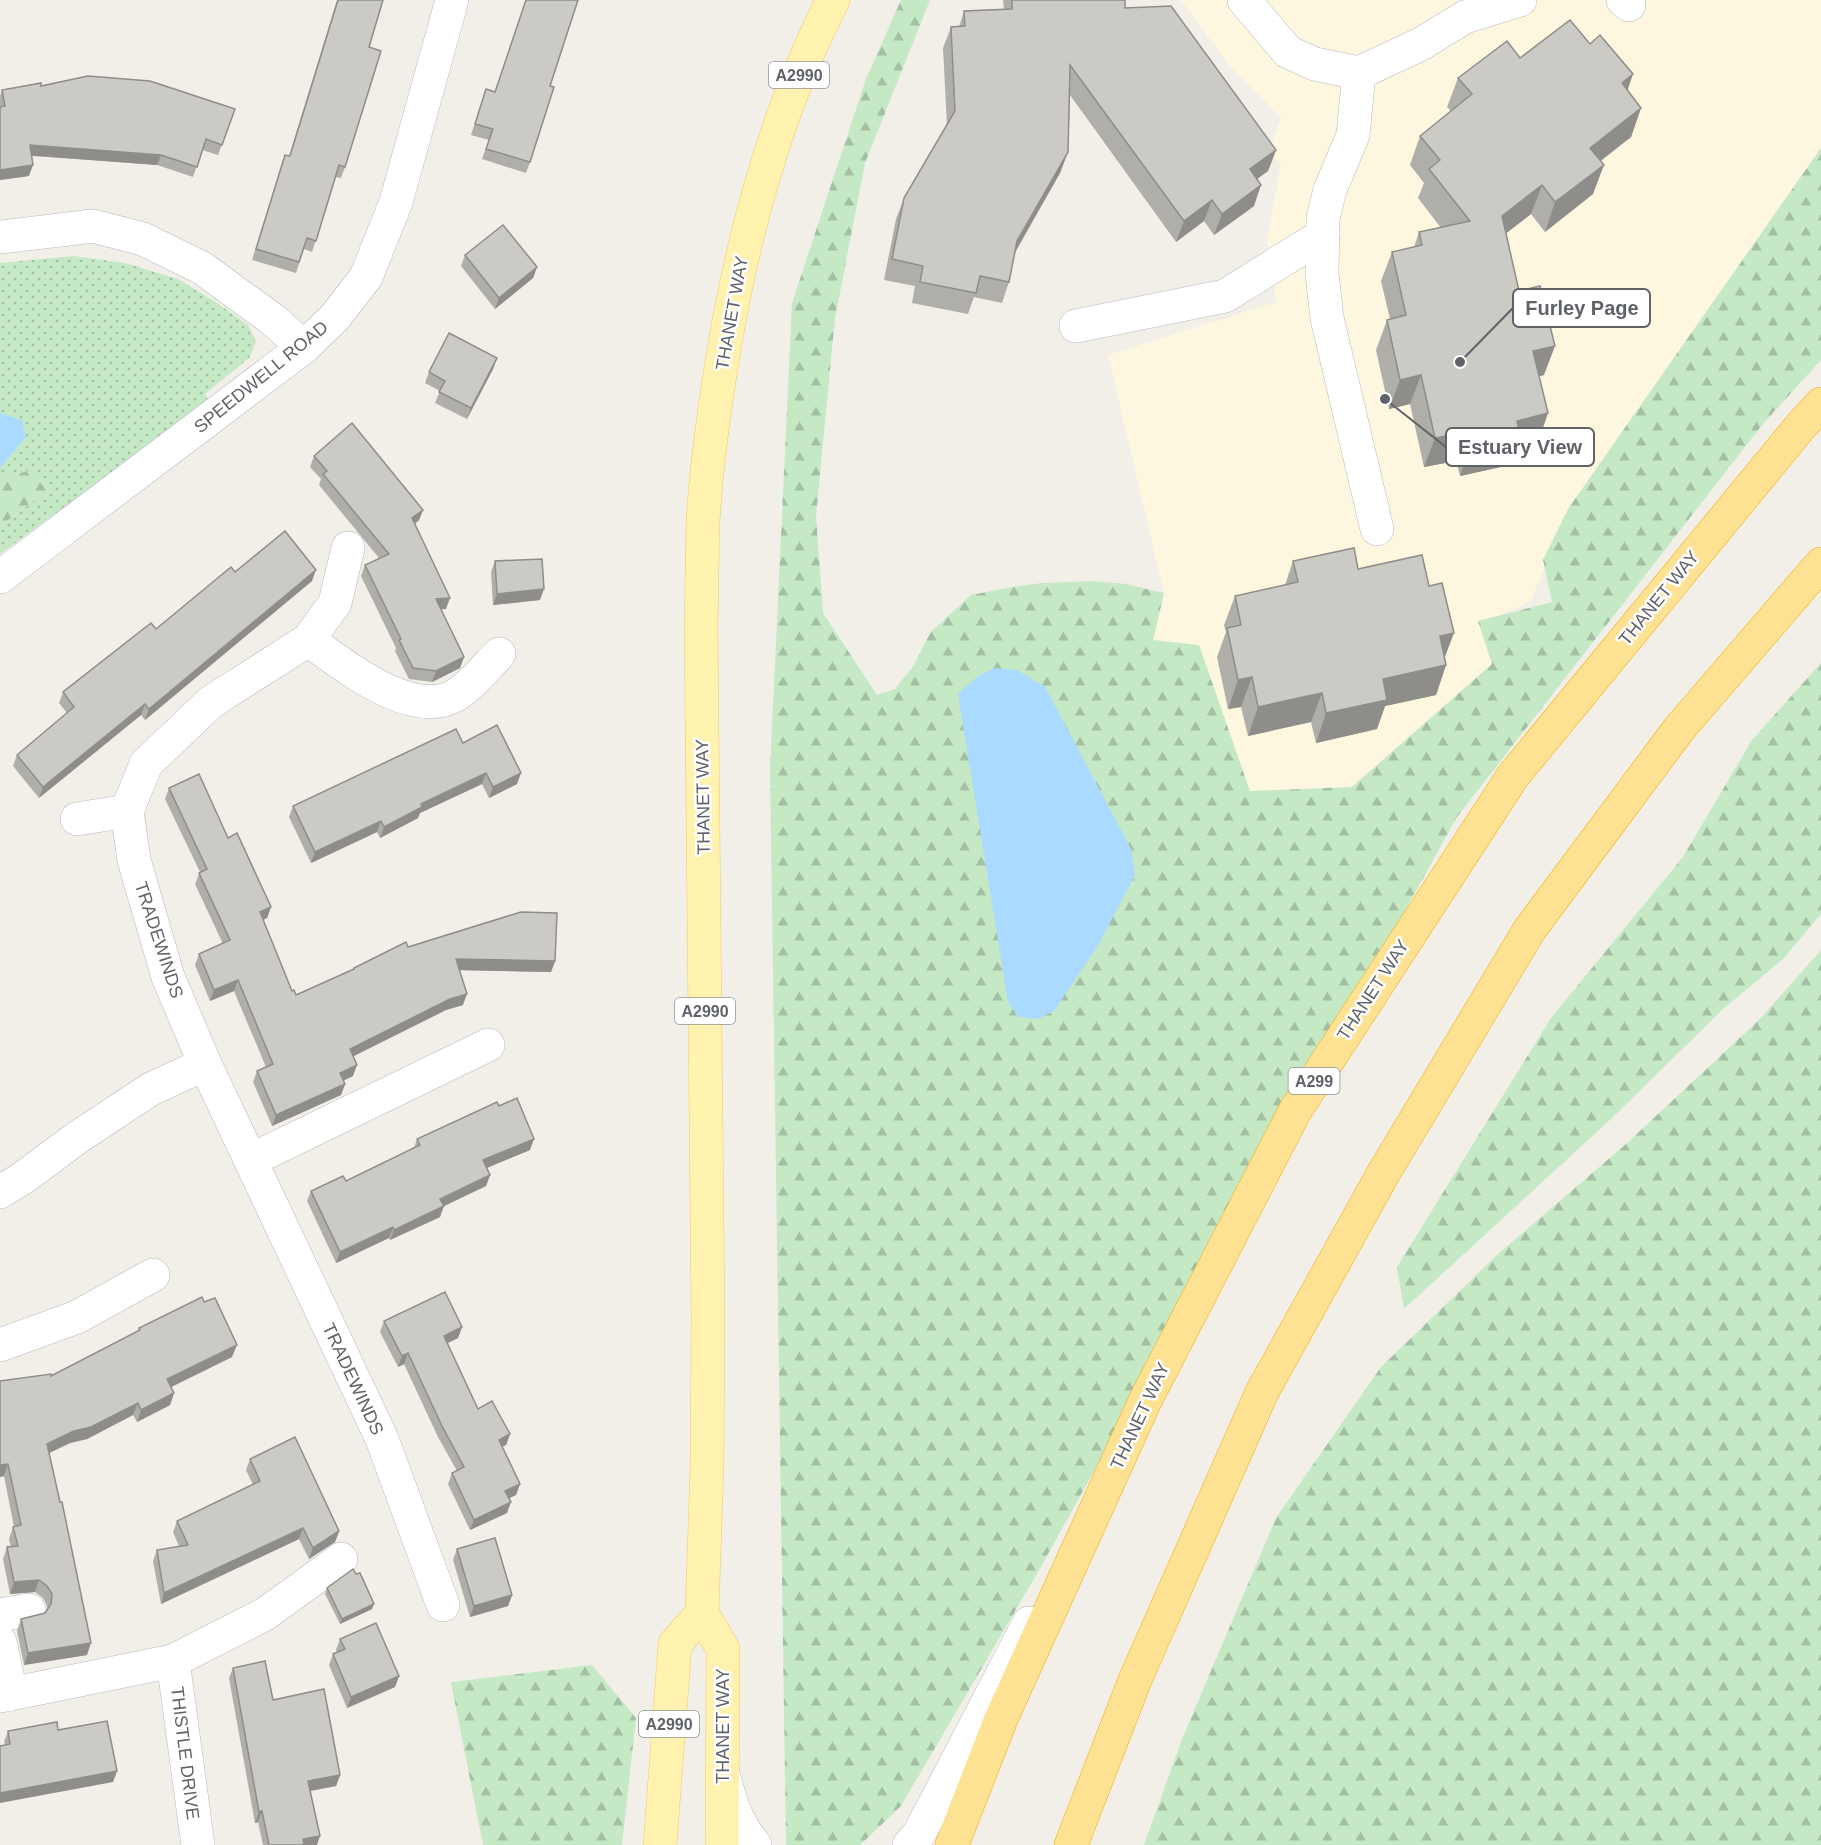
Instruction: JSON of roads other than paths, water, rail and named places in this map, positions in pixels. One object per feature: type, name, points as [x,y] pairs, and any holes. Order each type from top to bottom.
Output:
[{"type":"highway","name":"THANET WAY","points":[[952,1845],[1001,1719],[1145,1401],[1295,1111],[1513,776],[1800,426],[1821,404]]},
{"type":"highway","points":[[1071,1845],[1135,1680],[1262,1392],[1383,1174],[1530,929],[1679,729],[1821,564]]},
{"type":"main road","name":"THANET WAY","points":[[722,1845],[723,1649],[702,1613],[708,1352],[701,638],[704,520],[715,410],[730,312],[747,231],[771,152],[797,79],[833,0]]},
{"type":"main road","name":"A2990","points":[[660,1845],[675,1644],[702,1613]]},
{"type":"street","name":"SPEEDWELL ROAD","points":[[0,577],[304,347],[335,317],[366,277],[396,202],[452,0]]},
{"type":"street","points":[[1244,0],[1288,52],[1315,64],[1359,73],[1421,44],[1463,9],[1520,0]]},
{"type":"street","points":[[1359,73],[1353,135],[1330,190],[1323,218],[1322,274],[1327,318],[1377,529]]},
{"type":"street","points":[[0,237],[93,226],[143,239],[202,268],[272,319],[304,347]]},
{"type":"street","points":[[1076,326],[1225,296],[1323,235]]},
{"type":"street","name":"TRADEWINDS","points":[[348,548],[335,603],[308,640],[211,702],[146,764],[127,812],[134,861],[168,977],[205,1064],[382,1439],[443,1605]]},
{"type":"street","points":[[308,640],[353,671],[399,697],[429,702],[453,696],[469,686],[499,654]]},
{"type":"street","points":[[77,819],[127,812]]},
{"type":"street","points":[[250,1160],[488,1045]]},
{"type":"street","points":[[0,1192],[151,1089],[205,1064]]},
{"type":"street","points":[[0,1345],[77,1317],[153,1275]]},
{"type":"street","points":[[909,1845],[919,1834],[1145,1401]]},
{"type":"street","name":"THISTLE DRIVE","points":[[6,1695],[173,1661],[265,1614],[341,1559]]},
{"type":"street","points":[[0,1642],[6,1695]]},
{"type":"street","name":"THISTLE DRIVE","points":[[173,1661],[198,1845]]},
{"type":"street","points":[[723,1773],[731,1803],[743,1830],[755,1845]]},
{"type":"water","points":[[0,413],[22,420],[26,437],[0,468]]},
{"type":"water","points":[[995,668],[1017,670],[1045,687],[1131,849],[1135,875],[1097,947],[1054,1011],[1038,1019],[1018,1017],[1008,1002],[958,694],[978,676]]},
{"type":"place","name":"Furley Page","points":[[1460,362]]},
{"type":"place","name":"Estuary View","points":[[1385,399]]}]
